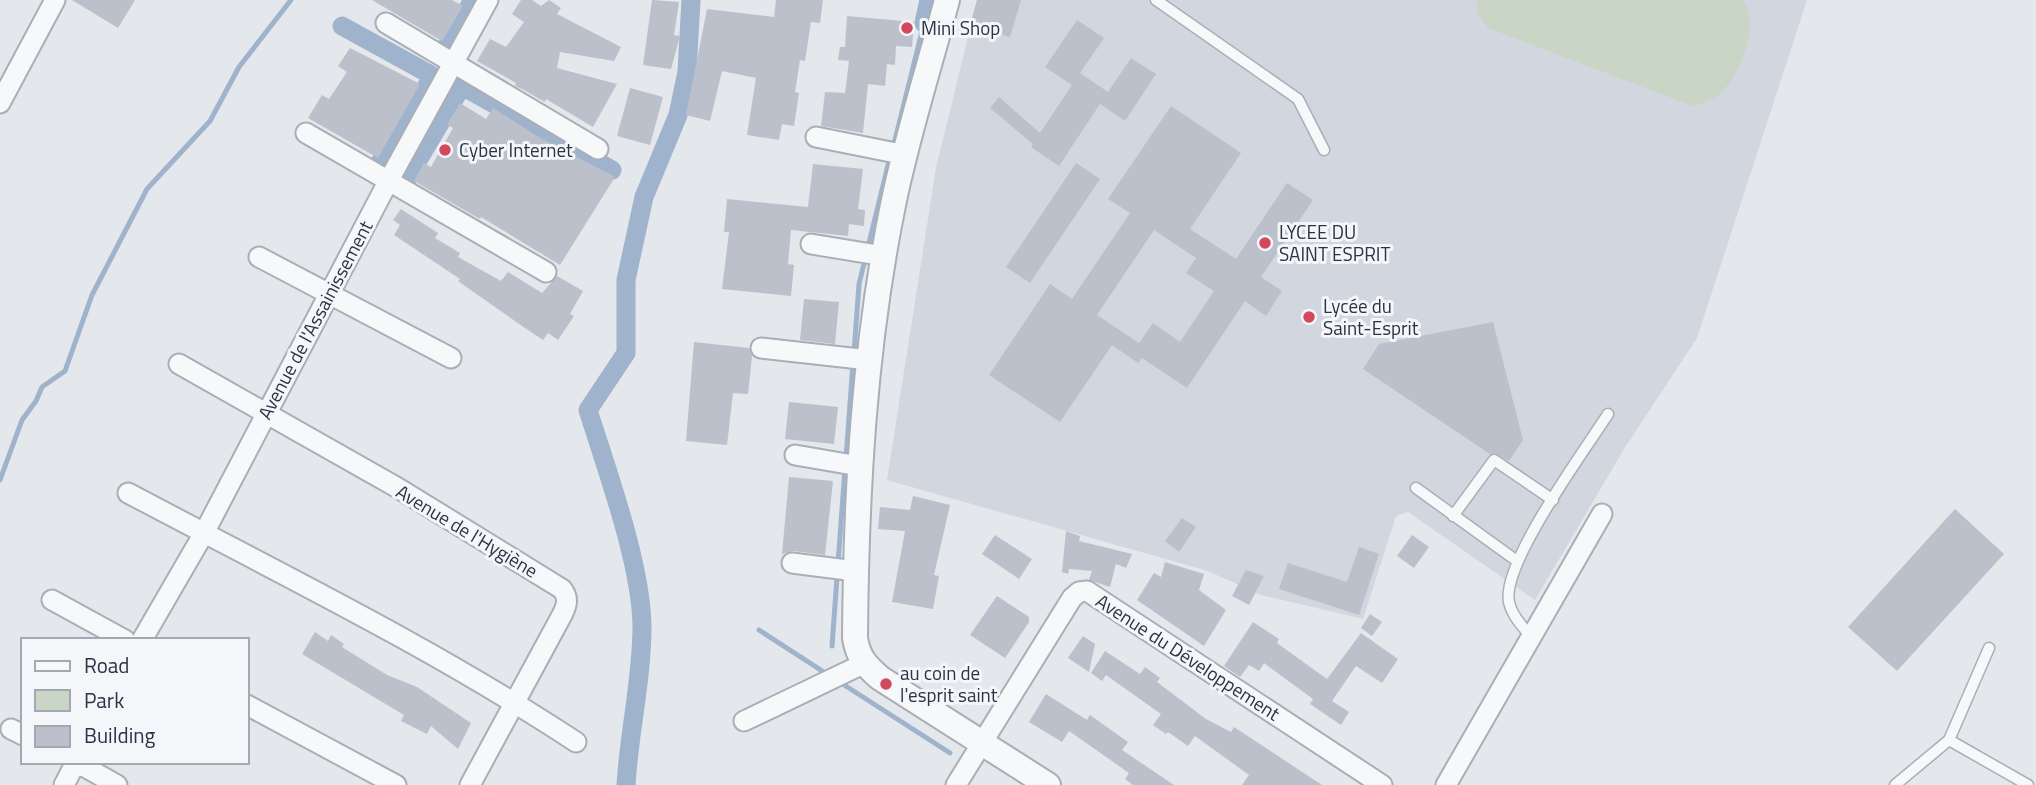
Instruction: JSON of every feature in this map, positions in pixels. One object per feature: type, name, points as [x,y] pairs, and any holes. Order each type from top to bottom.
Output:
[{"type":"street","points":[[0,103],[55,0]]},
{"type":"street","name":"Avenue de l'Assainissement","points":[[143,638],[204,533],[389,180],[488,0]]},
{"type":"street","points":[[947,0],[906,155],[884,256],[869,360],[859,466],[855,638],[857,652],[863,664],[880,678],[1048,785]]},
{"type":"street","points":[[386,23],[598,149]]},
{"type":"street","points":[[306,133],[546,272]]},
{"type":"street","points":[[816,137],[906,155]]},
{"type":"street","points":[[811,244],[884,256]]},
{"type":"street","points":[[259,257],[331,292],[451,358]]},
{"type":"street","points":[[761,348],[869,360]]},
{"type":"street","name":"Avenue de l'Hygiène","points":[[179,364],[398,488],[562,589],[567,595],[567,606],[470,785]]},
{"type":"street","points":[[796,455],[859,466]]},
{"type":"street","points":[[128,493],[358,613],[514,702],[576,742]]},
{"type":"street","points":[[1446,785],[1602,514]]},
{"type":"street","points":[[792,563],[856,571]]},
{"type":"street","name":"Avenue du Développement","points":[[956,785],[1072,598],[1079,592],[1087,591],[1382,785]]},
{"type":"street","points":[[52,600],[121,638]]},
{"type":"street","points":[[744,721],[863,664]]},
{"type":"street","points":[[248,706],[396,785]]},
{"type":"street","points":[[64,785],[75,764]]},
{"type":"street","points":[[80,764],[117,785]]},
{"type":"lane","points":[[1156,0],[1297,99],[1324,150]]},
{"type":"lane","points":[[1532,638],[1516,620],[1509,602],[1509,582],[1517,561],[1608,414]]},
{"type":"lane","points":[[1453,516],[1494,460],[1553,500]]},
{"type":"lane","points":[[1416,488],[1517,561]]},
{"type":"lane","points":[[1895,785],[1949,740],[1989,648]]},
{"type":"lane","points":[[1949,740],[2028,785]]},
{"type":"shaded area","name":"Lycée du Saint-Esprit","points":[[977,0],[1807,0],[1697,338],[1624,449],[1535,600],[1408,512],[1396,516],[1363,619],[1261,595],[1208,571],[887,480],[936,168]]},
{"type":"green space","points":[[1476,0],[1742,0],[1748,10],[1749,36],[1746,50],[1727,87],[1716,97],[1693,106],[1488,28],[1478,13]]},
{"type":"building","points":[[72,0],[135,0],[118,28]]},
{"type":"building","points":[[372,0],[452,0],[463,6],[442,41]]},
{"type":"building","points":[[521,0],[532,0],[541,6],[549,0],[561,8],[557,14],[621,47],[614,61],[560,52],[557,68],[617,84],[593,127],[546,99],[545,102],[515,86],[516,83],[477,61],[490,39],[506,47],[524,22],[512,14]]},
{"type":"building","points":[[652,0],[679,2],[674,35],[680,36],[671,69],[643,65]]},
{"type":"building","points":[[776,0],[823,0],[820,23],[811,22],[805,61],[800,60],[794,126],[782,124],[779,140],[747,135],[756,78],[722,71],[710,121],[686,115],[707,9],[774,17]]},
{"type":"building","points":[[977,0],[1021,0],[1010,37],[970,25]]},
{"type":"building","points":[[847,16],[914,22],[912,47],[896,46],[895,65],[887,64],[885,86],[868,84],[863,133],[821,126],[825,92],[845,93],[849,61],[838,60],[840,47],[845,47]]},
{"type":"building","points":[[1077,20],[1104,38],[1080,73],[1108,92],[1131,58],[1156,74],[1125,121],[1100,104],[1059,166],[1031,147],[1033,144],[990,108],[999,97],[1040,133],[1072,85],[1045,67]]},
{"type":"building","points":[[350,48],[420,84],[378,158],[308,118],[322,95],[329,99],[347,72],[338,66]]},
{"type":"building","points":[[630,88],[663,97],[650,145],[617,136]]},
{"type":"building","points":[[460,103],[486,119],[493,108],[537,136],[615,177],[560,265],[481,217],[480,219],[414,181],[424,163],[431,167],[453,128],[447,125]]},
{"type":"building","points":[[1171,106],[1241,153],[1190,229],[1236,259],[1287,183],[1313,200],[1261,277],[1282,291],[1266,316],[1245,301],[1187,388],[1142,358],[1138,363],[1112,345],[1060,422],[989,375],[1050,284],[1072,299],[1130,213],[1108,199]],"holes":[[[1154,230],[1196,258],[1186,273],[1214,291],[1180,342],[1153,323],[1139,343],[1097,315]]]},
{"type":"building","points":[[1076,163],[1100,179],[1030,283],[1006,267]]},
{"type":"building","points":[[813,164],[863,169],[858,209],[865,210],[864,226],[849,224],[848,236],[791,230],[788,264],[794,265],[791,296],[722,289],[729,232],[724,232],[727,199],[808,207]]},
{"type":"building","points":[[401,209],[438,233],[435,238],[460,253],[458,257],[501,281],[508,272],[542,293],[557,276],[583,291],[570,314],[574,316],[558,340],[548,333],[543,340],[394,235],[400,225],[393,220]]},
{"type":"building","points":[[804,299],[839,302],[835,344],[800,340]]},
{"type":"building","points":[[1493,322],[1523,440],[1509,461],[1495,453],[1490,454],[1363,369],[1379,344]]},
{"type":"building","points":[[694,342],[749,348],[752,356],[748,394],[733,393],[727,445],[686,441]]},
{"type":"building","points":[[789,402],[838,407],[834,444],[785,439]]},
{"type":"building","points":[[789,477],[833,481],[825,555],[794,551],[782,554]]},
{"type":"building","points":[[913,496],[950,505],[934,575],[939,576],[933,609],[892,602],[905,531],[878,529],[880,507],[910,510]]},
{"type":"building","points":[[1955,509],[2004,554],[1897,671],[1848,627]]},
{"type":"building","points":[[1182,518],[1196,527],[1179,552],[1165,541]]},
{"type":"building","points":[[1066,531],[1080,536],[1079,541],[1132,554],[1126,568],[1116,564],[1110,587],[1089,580],[1092,571],[1069,569],[1068,574],[1062,572]]},
{"type":"building","points":[[995,535],[1032,559],[1019,579],[982,554]]},
{"type":"building","points":[[1412,535],[1429,547],[1414,568],[1397,556]]},
{"type":"building","points":[[1359,547],[1379,554],[1359,615],[1279,589],[1288,563],[1347,582]]},
{"type":"building","points":[[1165,562],[1204,574],[1199,590],[1226,610],[1204,646],[1137,600],[1154,573],[1161,577]]},
{"type":"building","points":[[1246,570],[1264,576],[1249,605],[1232,596]]},
{"type":"building","points":[[997,596],[1029,617],[1029,622],[1005,658],[970,635]]},
{"type":"building","points":[[1370,614],[1382,622],[1372,636],[1361,628]]},
{"type":"building","points":[[1253,622],[1279,639],[1277,643],[1327,679],[1361,633],[1398,659],[1382,683],[1356,666],[1332,701],[1349,712],[1341,725],[1310,704],[1313,699],[1264,663],[1259,671],[1249,665],[1240,677],[1224,666]]},
{"type":"building","points":[[315,632],[328,641],[331,635],[344,644],[342,647],[387,675],[417,687],[471,723],[458,749],[431,726],[427,734],[401,721],[404,715],[302,654]]},
{"type":"building","points":[[1083,636],[1095,644],[1089,672],[1068,658]]},
{"type":"building","points":[[1105,651],[1140,674],[1145,667],[1160,678],[1157,682],[1206,719],[1231,732],[1234,727],[1322,785],[1242,785],[1249,775],[1195,736],[1188,746],[1168,732],[1166,734],[1153,725],[1161,714],[1106,675],[1102,681],[1091,673]]},
{"type":"building","points":[[1046,694],[1087,720],[1090,715],[1128,742],[1122,750],[1174,785],[1133,785],[1125,779],[1129,773],[1069,731],[1062,742],[1029,722]]},
{"type":"waterway","points":[[0,480],[22,420],[36,401],[42,387],[65,371],[92,295],[147,189],[210,121],[239,67],[291,0]]},
{"type":"waterway","points":[[444,51],[473,0]]},
{"type":"waterway","points":[[626,785],[640,666],[640,601],[622,517],[588,410],[626,353],[626,280],[644,197],[678,115],[687,72],[691,0]]},
{"type":"waterway","points":[[924,23],[929,0]]},
{"type":"waterway","points":[[893,148],[924,23]]},
{"type":"waterway","points":[[342,26],[433,76],[376,169]]},
{"type":"waterway","points":[[407,179],[462,86],[612,170]]},
{"type":"waterway","points":[[854,353],[859,284],[890,157]]},
{"type":"waterway","points":[[846,458],[853,363]]},
{"type":"waterway","points":[[832,646],[845,468]]},
{"type":"waterway","points":[[759,630],[830,676]]},
{"type":"waterway","points":[[838,681],[950,753]]},
{"type":"place","name":"Mini Shop","points":[[907,28]]},
{"type":"place","name":"Cyber Internet","points":[[445,150]]},
{"type":"place","name":"LYCEE DU SAINT ESPRIT","points":[[1265,243]]},
{"type":"place","name":"Lycée du Saint-Esprit","points":[[1309,317]]},
{"type":"place","name":"au coin de l'esprit saint","points":[[886,684]]}]
